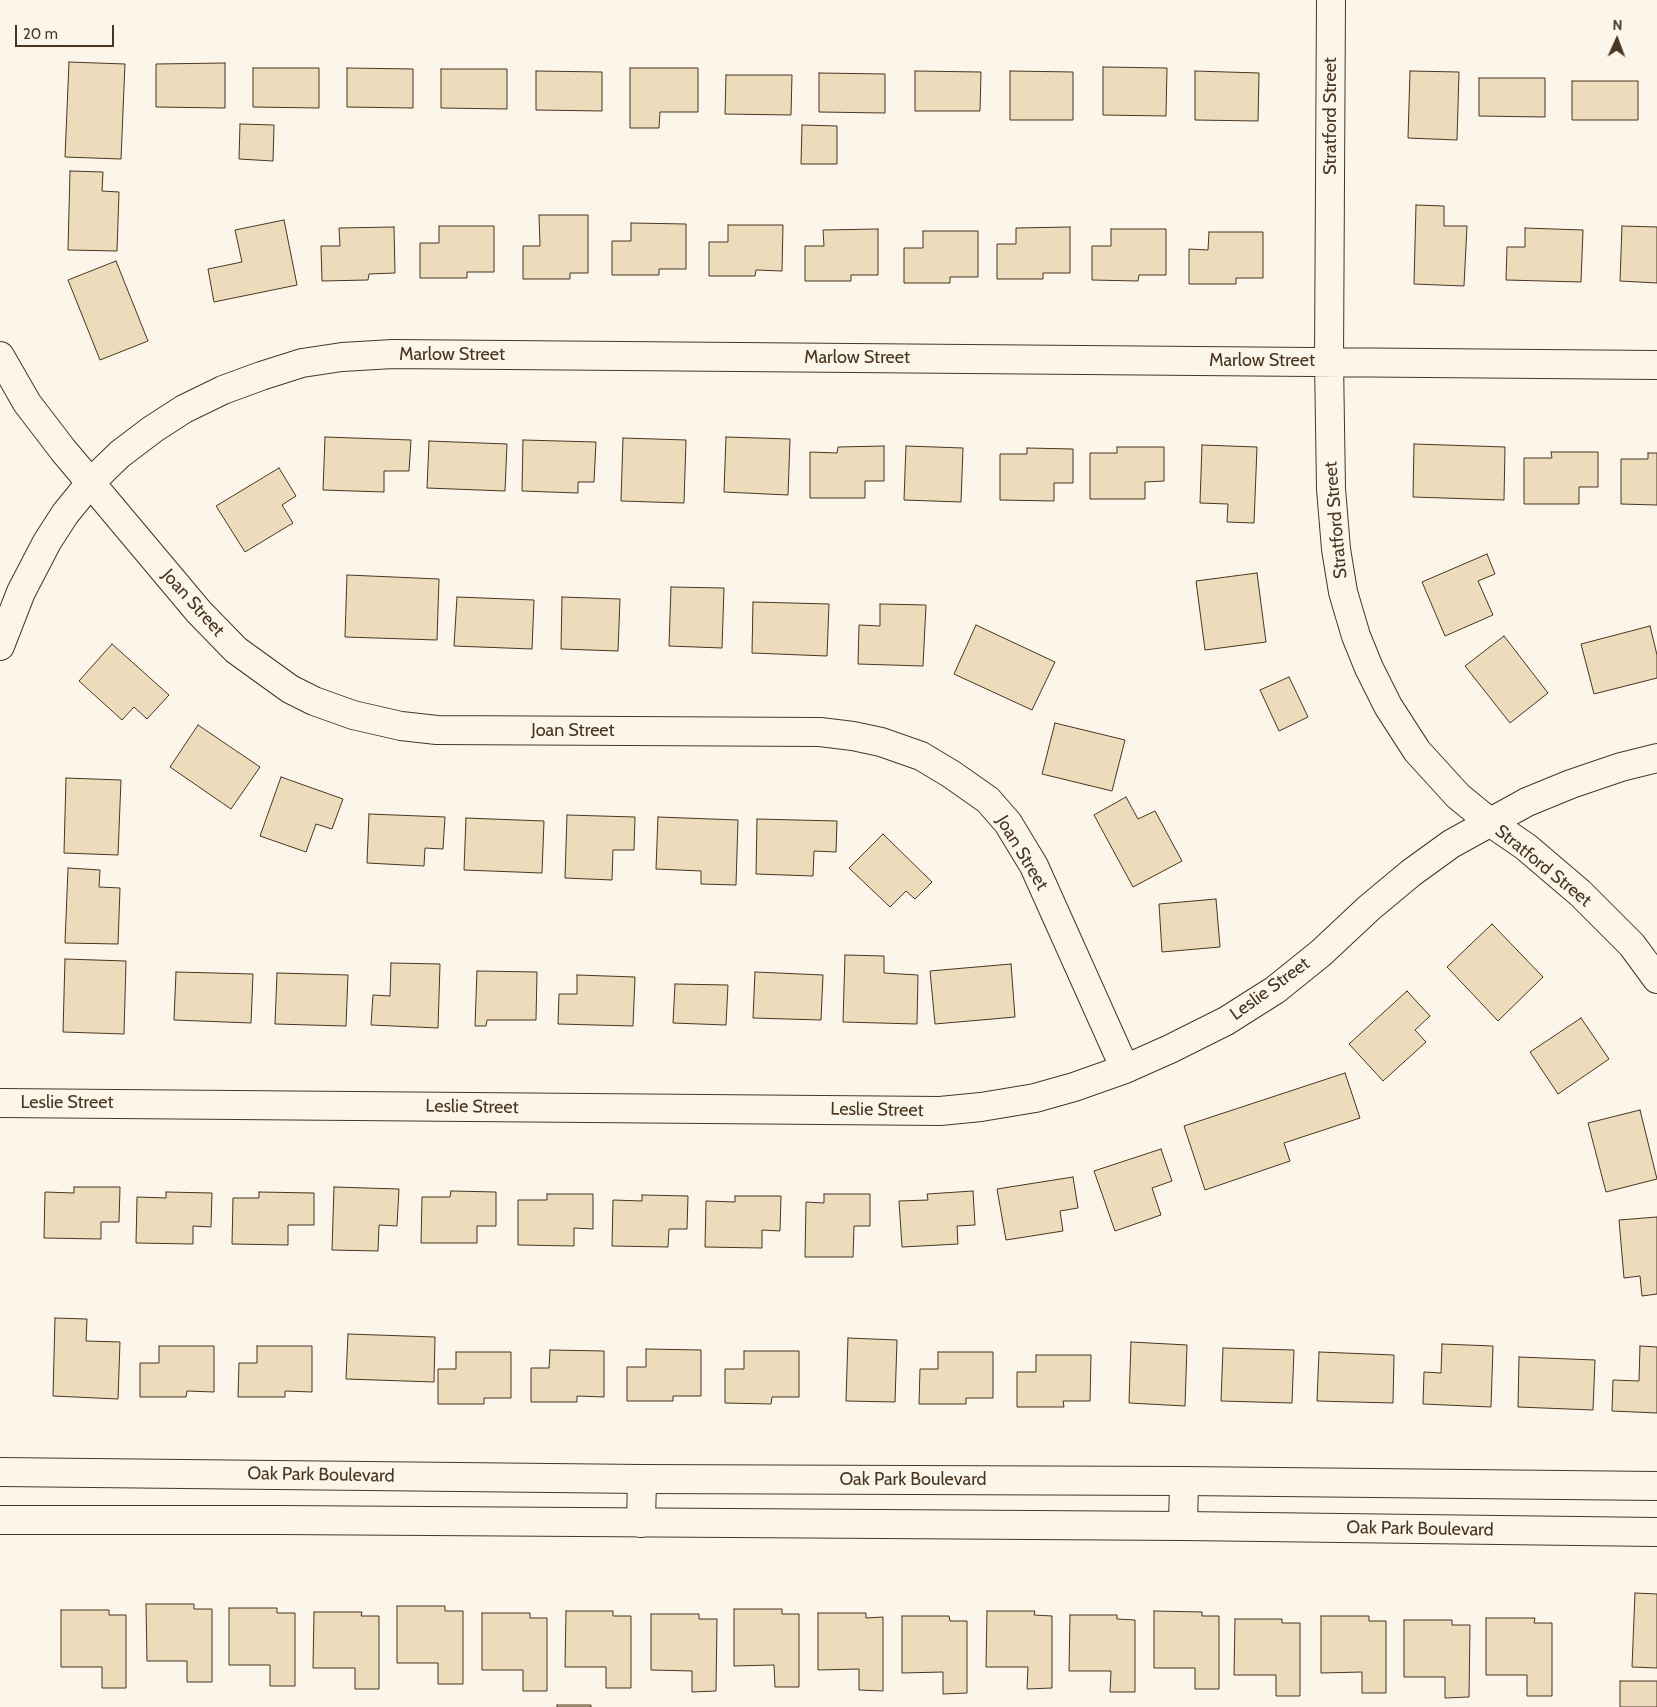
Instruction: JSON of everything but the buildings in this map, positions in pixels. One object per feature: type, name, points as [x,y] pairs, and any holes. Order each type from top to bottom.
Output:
[{"type":"street","name":"Stratford Street","points":[[1332,0],[1329,362],[1331,489],[1336,549],[1343,592],[1356,636],[1388,706],[1417,751],[1458,796],[1491,823],[1526,847],[1580,893],[1632,945],[1657,978]]},
{"type":"street","name":"Marlow Street","points":[[0,646],[21,592],[47,542],[65,514],[91,482],[120,454],[153,429],[184,410],[223,390],[302,363],[342,356],[403,354],[1657,365]]},
{"type":"street","name":"Joan Street","points":[[0,356],[27,403],[198,612],[236,650],[290,689],[314,701],[353,715],[401,726],[437,730],[820,732],[881,742],[929,760],[988,800],[1008,823],[1034,866],[1125,1069]]},
{"type":"street","name":"Leslie Street","points":[[0,1103],[940,1111],[981,1108],[1035,1098],[1125,1069],[1226,1021],[1275,990],[1321,953],[1369,908],[1411,873],[1451,844],[1527,802],[1570,784],[1620,767],[1657,758]]},
{"type":"street","name":"Oak Park Boulevard","points":[[0,1472],[642,1479],[1184,1481],[1657,1486]]},
{"type":"street","points":[[642,1479],[642,1522]]},
{"type":"street","points":[[1183,1526],[1184,1481]]},
{"type":"street","name":"Oak Park Boulevard","points":[[0,1520],[642,1522],[1657,1532]]}]
